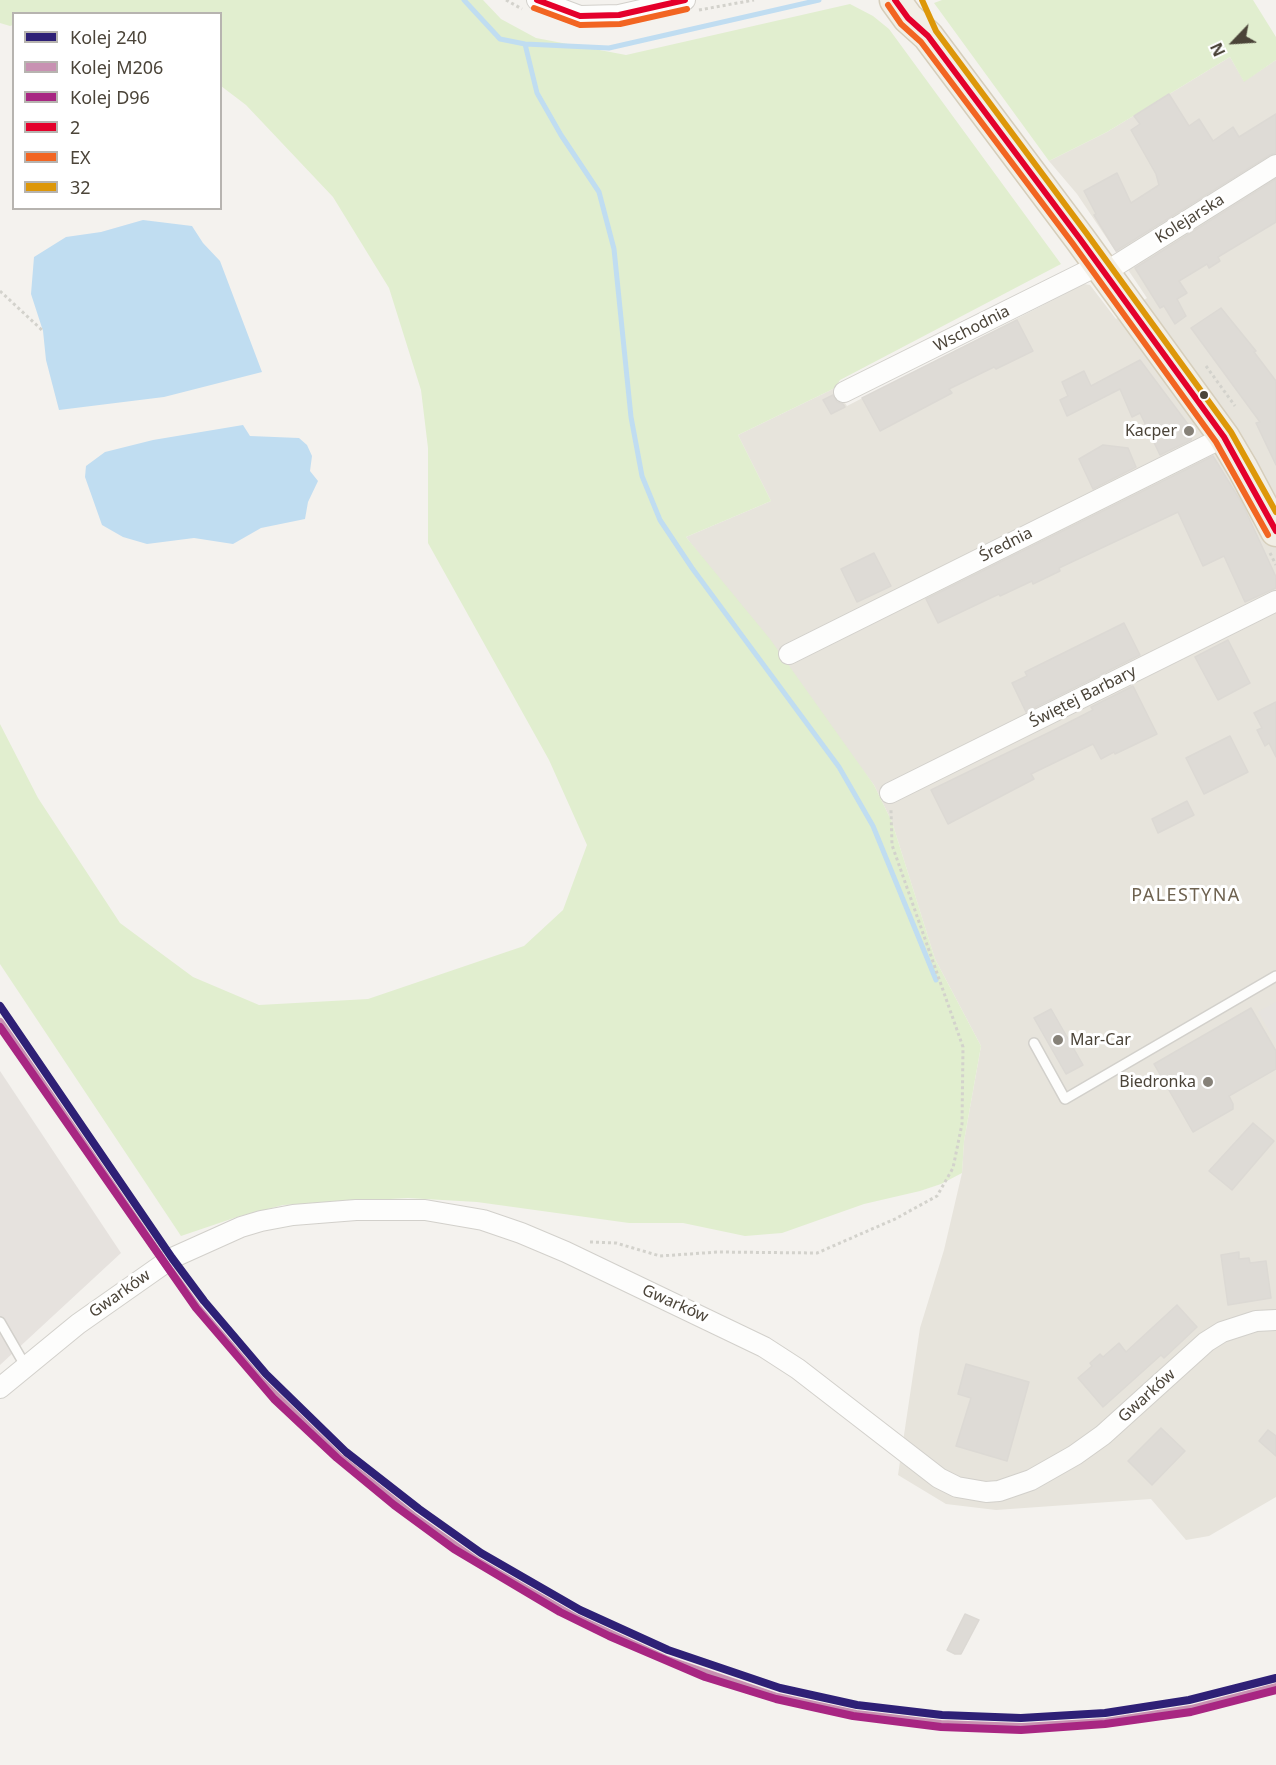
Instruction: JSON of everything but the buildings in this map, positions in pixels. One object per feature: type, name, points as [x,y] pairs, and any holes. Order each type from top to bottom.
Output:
[{"type":"main road","points":[[895,0],[908,18],[928,36],[1224,437],[1276,531]]},
{"type":"main road","points":[[912,0],[928,36]]},
{"type":"street","points":[[537,0],[580,16],[619,15],[685,0]]},
{"type":"street","name":"Kolejarska","points":[[1101,269],[1276,165]]},
{"type":"street","name":"Wschodnia","points":[[844,392],[1101,269]]},
{"type":"street","name":"Średnia","points":[[789,654],[1224,437]]},
{"type":"street","name":"Świętej Barbary","points":[[890,794],[1276,601]]},
{"type":"street","name":"Gwarków","points":[[0,1388],[78,1324],[163,1263],[241,1227],[272,1219],[356,1210],[425,1210],[483,1220],[521,1233],[764,1347],[798,1369],[939,1478],[957,1487],[986,1492],[999,1491],[1031,1480],[1075,1455],[1102,1435],[1206,1342],[1222,1332],[1256,1321],[1276,1320]]},
{"type":"lane","points":[[1034,1043],[1065,1099],[1276,976]]},
{"type":"lane","points":[[0,1322],[26,1367]]},
{"type":"path","points":[[0,291],[43,331]]},
{"type":"path","points":[[1206,366],[1235,406]]},
{"type":"path","points":[[582,1242],[616,1243],[660,1256],[718,1252],[817,1252],[895,1219],[937,1196],[953,1168],[962,1124],[963,1047],[892,845],[890,794]]},
{"type":"shaded area","points":[[1230,57],[1244,81],[1276,60],[1276,1497],[1209,1536],[1186,1540],[1151,1499],[996,1510],[946,1504],[898,1475],[920,1328],[944,1250],[962,1173],[964,1141],[981,1046],[935,959],[892,822],[874,785],[686,537],[771,501],[738,435],[835,388],[847,406],[1084,284],[1090,285],[1116,319],[1147,298],[1077,194],[1049,161],[1107,132]]},
{"type":"shaded area","points":[[1276,1002],[1276,1043],[1258,1012]]},
{"type":"shaded area","points":[[0,1071],[121,1253],[0,1365]]},
{"type":"green space","points":[[0,0],[483,0],[501,19],[536,38],[626,55],[850,4],[873,16],[889,29],[1061,264],[840,380],[835,388],[738,435],[771,501],[686,537],[770,639],[874,785],[892,822],[935,959],[981,1046],[964,1141],[962,1173],[941,1184],[920,1191],[864,1204],[782,1233],[745,1236],[683,1223],[629,1223],[477,1202],[408,1198],[283,1205],[237,1217],[181,1236],[0,964],[0,724],[38,798],[120,923],[193,977],[259,1005],[368,999],[524,946],[563,910],[587,845],[549,760],[428,543],[428,448],[421,390],[389,288],[333,197],[246,105],[222,87],[222,12],[12,12],[12,25],[0,23]]},
{"type":"green space","points":[[942,0],[1253,0],[1276,37],[1276,60],[1244,82],[1230,57],[1107,132],[1049,161],[934,3]]},
{"type":"water","points":[[143,220],[192,226],[203,243],[220,261],[262,372],[164,397],[59,410],[46,360],[43,331],[31,294],[34,257],[66,237],[101,232]]},
{"type":"water","points":[[243,425],[250,436],[299,438],[307,445],[312,456],[310,471],[318,481],[308,502],[305,519],[261,528],[233,544],[194,538],[147,544],[123,537],[102,525],[85,477],[86,466],[105,452],[153,440]]},
{"type":"waterway","points":[[464,0],[500,39],[525,44],[609,48],[819,0]]},
{"type":"waterway","points":[[525,44],[537,93],[561,135],[599,192],[614,249],[631,417],[642,476],[660,520],[692,568],[839,767],[873,826],[936,980]]},
{"type":"rail line","name":"240","points":[[0,1006],[172,1258],[204,1301],[266,1374],[346,1452],[419,1509],[481,1553],[580,1610],[668,1650],[780,1688],[857,1705],[942,1715],[1021,1718],[1105,1713],[1189,1700],[1276,1678]]},
{"type":"rail line","name":"M206","points":[[0,1022],[165,1263],[197,1307],[260,1380],[340,1458],[413,1516],[477,1561],[576,1618],[665,1659],[777,1697],[856,1714],[941,1724],[1022,1727],[1106,1722],[1191,1709],[1276,1687]]},
{"type":"rail line","name":"D96","points":[[0,1027],[196,1308],[274,1399],[337,1458],[394,1505],[454,1549],[560,1612],[609,1636],[705,1677],[776,1699],[853,1716],[941,1727],[1021,1730],[1105,1724],[1191,1712],[1276,1690]]},
{"type":"transit line","name":"2","points":[[537,0],[580,16],[619,15],[685,0]]},
{"type":"transit line","name":"2","points":[[895,0],[908,18],[928,36],[1224,437],[1276,531]]},
{"type":"transit line","name":"32","points":[[922,0],[936,31],[1231,432],[1276,512]]},
{"type":"transit line","name":"EX","points":[[888,5],[901,24],[921,42],[1073,244],[1216,442],[1268,535]]},
{"type":"transit line","name":"EX","points":[[534,8],[580,25],[620,24],[687,9]]},
{"type":"place","name":"Kacper","points":[[1189,431]]},
{"type":"place","name":"Mar-Car","points":[[1058,1040]]},
{"type":"place","name":"Biedronka","points":[[1208,1082]]},
{"type":"district","name":"PALESTYNA","points":[[1186,896]]}]
